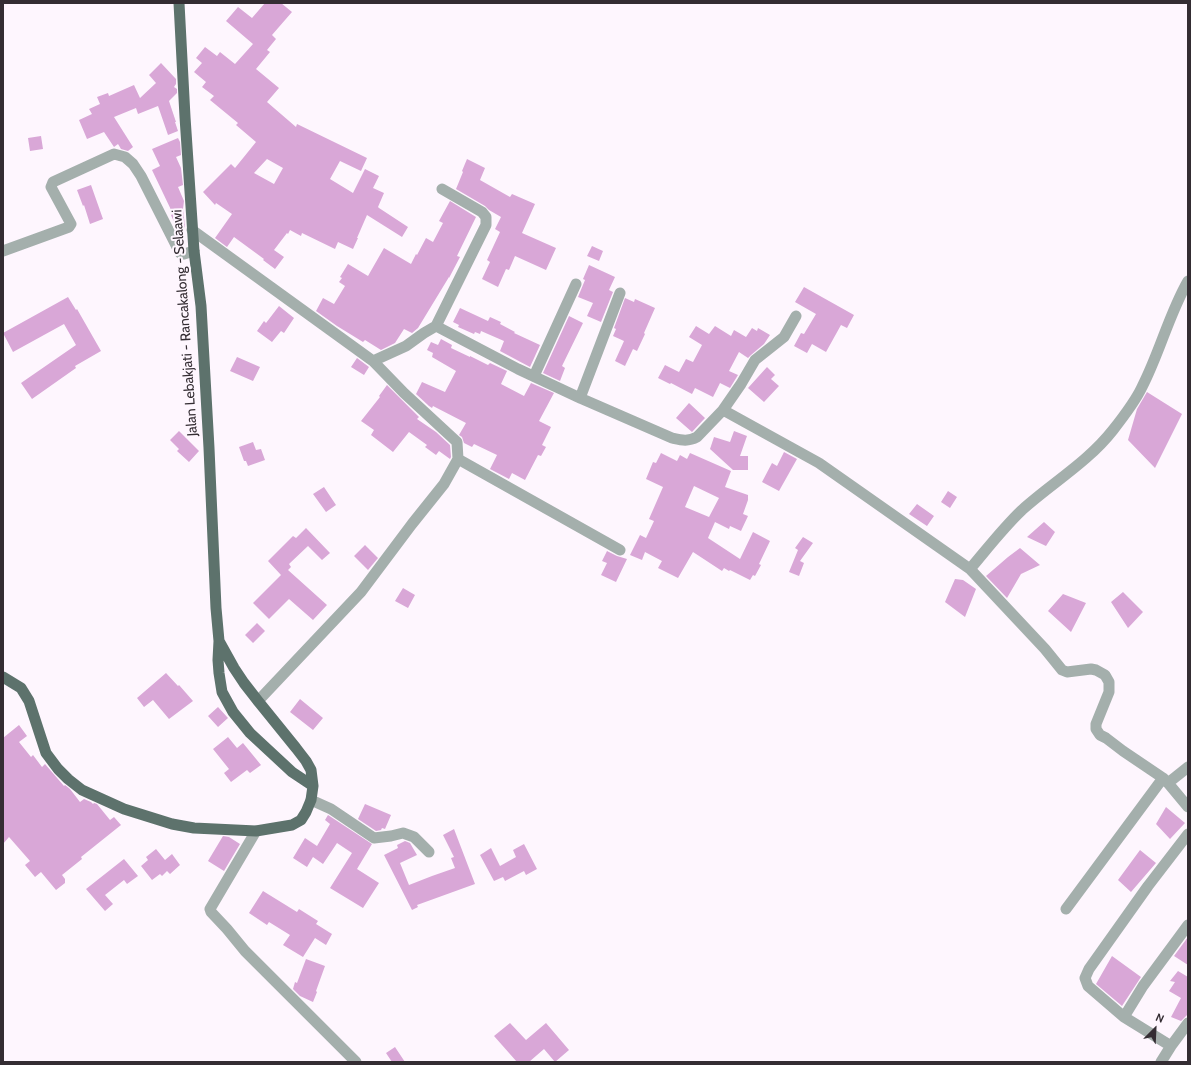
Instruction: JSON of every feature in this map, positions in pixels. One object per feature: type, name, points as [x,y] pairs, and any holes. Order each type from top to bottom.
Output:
[{"type":"main road","name":"Jalan Lebakjati - Rancakalong - Selaawi","points":[[179,3],[192,230],[201,306],[216,608],[219,641],[218,667],[222,692],[233,712],[250,733],[292,772],[313,786]]},
{"type":"main road","name":"Jalan Lebakjati - Rancakalong - Selaawi","points":[[3,677],[21,688],[29,701],[46,753],[58,769],[82,790],[99,799],[124,809],[172,824],[194,828],[256,831],[292,826],[304,816],[311,800],[313,786],[310,770],[306,761],[258,702],[234,668],[219,641]]},
{"type":"street","points":[[3,252],[69,227],[70,224],[52,187],[52,184],[86,166],[114,154],[125,157],[133,164],[180,253],[184,254],[194,251]]},
{"type":"street","points":[[373,361],[406,346],[436,326],[486,225],[486,217],[482,212],[442,189]]},
{"type":"street","points":[[192,230],[373,361],[404,393],[457,442],[458,459],[444,484],[361,592],[258,702]]},
{"type":"street","points":[[970,570],[998,536],[1023,510],[1087,457],[1112,431],[1142,388],[1172,312],[1188,281]]},
{"type":"street","points":[[534,376],[576,284]]},
{"type":"street","points":[[580,398],[620,293]]},
{"type":"street","points":[[436,326],[518,369],[580,398],[672,438],[683,441],[697,437],[723,410],[755,360],[784,337],[796,316]]},
{"type":"street","points":[[723,410],[819,463],[970,570],[1045,649],[1062,670],[1067,672],[1091,669],[1105,675],[1110,687],[1098,717],[1096,730],[1123,752],[1166,780],[1188,807]]},
{"type":"street","points":[[458,459],[620,550]]},
{"type":"street","points":[[1066,909],[1166,780],[1188,767]]},
{"type":"street","points":[[311,800],[331,809],[374,838],[403,833],[414,837],[429,852]]},
{"type":"street","points":[[256,831],[210,909],[211,912],[245,951],[356,1062]]},
{"type":"street","points":[[1171,1046],[1124,1017],[1088,986],[1085,978],[1086,974],[1148,886],[1188,834]]},
{"type":"street","points":[[1124,1017],[1143,986],[1188,925]]},
{"type":"street","points":[[1161,1062],[1188,1023]]},
{"type":"building","points":[[265,3],[281,3],[292,12],[272,35],[276,39],[267,50],[270,52],[256,69],[279,88],[267,102],[296,127],[297,124],[367,158],[361,171],[340,161],[330,179],[353,193],[365,169],[379,176],[373,188],[384,193],[378,207],[408,227],[402,237],[367,215],[353,249],[338,242],[335,249],[302,233],[301,236],[290,230],[274,250],[284,257],[275,269],[234,237],[227,247],[215,238],[232,214],[216,203],[215,205],[203,192],[231,164],[235,168],[256,142],[236,125],[238,123],[210,100],[214,96],[202,87],[206,82],[194,72],[202,63],[196,58],[205,47],[217,56],[220,52],[235,64],[253,44],[226,21],[238,7],[252,18]],"holes":[[[267,159],[283,168],[274,184],[254,173]]]},
{"type":"building","points":[[161,63],[176,79],[176,84],[174,87],[177,89],[177,93],[169,101],[178,131],[168,135],[158,106],[138,114],[136,108],[114,117],[133,147],[128,151],[121,149],[118,144],[114,147],[104,132],[87,139],[79,120],[92,114],[89,109],[100,104],[97,97],[108,93],[109,96],[134,85],[140,98],[156,83],[149,75]]},
{"type":"building","points":[[41,136],[43,149],[30,151],[28,138]]},
{"type":"building","points":[[178,138],[180,142],[181,155],[176,157],[181,168],[183,185],[178,187],[184,201],[183,209],[185,227],[178,231],[171,215],[173,214],[152,170],[160,166],[152,149]]},
{"type":"building","points":[[467,159],[485,168],[480,180],[510,197],[512,194],[535,204],[522,233],[556,248],[546,270],[515,256],[509,270],[506,269],[498,287],[482,279],[490,262],[487,260],[500,232],[495,229],[501,217],[456,189]]},
{"type":"building","points":[[91,185],[103,219],[90,224],[77,190]]},
{"type":"building","points":[[450,201],[476,217],[457,256],[460,257],[449,278],[418,328],[412,333],[404,329],[395,343],[381,350],[365,340],[363,342],[316,311],[323,298],[334,304],[345,286],[339,282],[342,278],[340,277],[348,264],[368,276],[384,248],[411,264],[426,238],[433,242],[443,223],[439,221]]},
{"type":"building","points":[[592,246],[603,251],[599,261],[587,256]]},
{"type":"building","points":[[589,265],[615,277],[609,290],[613,292],[601,322],[587,316],[593,303],[578,297]]},
{"type":"building","points":[[804,287],[854,315],[847,328],[841,325],[826,352],[812,344],[807,353],[794,346],[801,333],[804,334],[816,314],[795,302]]},
{"type":"building","points":[[68,297],[76,310],[77,309],[101,351],[75,366],[76,368],[32,399],[21,383],[76,345],[64,324],[13,352],[3,333]]},
{"type":"building","points":[[625,298],[634,302],[635,299],[655,308],[637,351],[633,349],[625,366],[615,361],[624,341],[613,336],[616,329],[614,328]]},
{"type":"building","points":[[279,306],[294,318],[284,333],[281,331],[272,342],[257,331],[264,321],[266,323]]},
{"type":"building","points":[[460,308],[488,321],[490,317],[501,322],[500,324],[515,332],[514,333],[540,345],[530,367],[500,351],[504,341],[481,331],[480,334],[475,332],[474,334],[458,327],[459,325],[453,322]]},
{"type":"building","points":[[569,316],[583,323],[562,366],[565,368],[560,381],[543,373]]},
{"type":"building","points":[[696,326],[709,334],[715,326],[731,336],[734,330],[746,337],[752,328],[757,331],[758,328],[770,335],[764,344],[748,358],[739,352],[729,371],[738,375],[730,388],[720,383],[713,397],[695,388],[692,394],[658,378],[665,365],[679,372],[686,359],[693,362],[702,345],[689,337]]},
{"type":"building","points":[[441,339],[452,345],[451,348],[488,365],[490,363],[507,371],[501,384],[524,396],[531,383],[554,393],[539,421],[551,427],[542,445],[546,447],[541,456],[538,455],[525,480],[512,473],[509,479],[490,469],[497,455],[474,444],[472,447],[464,443],[462,437],[459,435],[466,423],[433,406],[432,408],[416,394],[422,382],[445,392],[456,371],[432,357],[433,353],[427,350],[431,342],[438,345]]},
{"type":"building","points":[[237,357],[260,367],[253,381],[230,371]]},
{"type":"building","points":[[357,358],[369,367],[364,375],[351,367]]},
{"type":"building","points":[[767,367],[775,375],[771,379],[779,386],[764,402],[748,388]]},
{"type":"building","points":[[387,385],[419,417],[417,419],[436,432],[450,445],[450,459],[439,451],[436,455],[425,447],[427,445],[409,432],[393,452],[371,435],[374,430],[361,421],[380,397],[379,396]]},
{"type":"building","points":[[1147,392],[1182,414],[1155,468],[1128,440],[1137,409]]},
{"type":"building","points":[[689,403],[705,418],[692,432],[676,418]]},
{"type":"building","points":[[179,431],[199,451],[189,462],[177,451],[179,449],[170,440]]},
{"type":"building","points":[[734,431],[747,436],[740,456],[748,456],[748,470],[733,470],[710,449],[714,437],[730,442]]},
{"type":"building","points":[[253,442],[256,450],[261,449],[265,460],[248,466],[246,461],[244,461],[239,447]]},
{"type":"building","points":[[784,452],[797,459],[779,491],[762,482],[772,463],[777,466]]},
{"type":"building","points":[[661,453],[677,461],[680,455],[687,459],[690,453],[731,471],[725,487],[748,495],[748,500],[743,514],[748,516],[741,531],[730,526],[729,529],[715,522],[708,538],[740,559],[753,532],[770,541],[755,576],[753,575],[750,580],[724,568],[722,571],[693,552],[678,578],[658,568],[662,561],[645,552],[642,560],[630,555],[640,535],[646,538],[654,521],[649,519],[663,487],[646,479],[653,462],[656,463]],"holes":[[[694,486],[719,498],[709,517],[685,507]]]},
{"type":"building","points":[[324,487],[336,505],[326,512],[313,494]]},
{"type":"building","points":[[948,491],[957,497],[950,508],[941,502]]},
{"type":"building","points":[[917,504],[934,516],[927,526],[909,514]]},
{"type":"building","points":[[1044,522],[1055,532],[1046,546],[1027,537]]},
{"type":"building","points":[[306,528],[330,553],[322,560],[308,546],[289,564],[291,567],[288,570],[327,605],[313,620],[289,599],[269,619],[253,603],[281,575],[268,561],[293,536],[296,538]]},
{"type":"building","points":[[803,537],[813,543],[800,561],[804,563],[799,576],[789,572],[798,550],[795,548]]},
{"type":"building","points":[[365,545],[378,558],[368,570],[354,556]]},
{"type":"building","points":[[1020,548],[1040,565],[1021,574],[1007,598],[986,576]]},
{"type":"building","points":[[607,551],[627,559],[616,582],[601,575],[607,563],[602,561]]},
{"type":"building","points":[[955,579],[963,580],[976,589],[965,617],[945,602]]},
{"type":"building","points":[[403,588],[415,595],[408,608],[395,601]]},
{"type":"building","points":[[1123,592],[1143,612],[1128,628],[1111,602]]},
{"type":"building","points":[[1063,594],[1086,603],[1071,632],[1048,611]]},
{"type":"building","points":[[257,623],[265,631],[253,643],[245,635]]},
{"type":"building","points":[[166,673],[193,701],[169,719],[153,700],[144,707],[137,698]]},
{"type":"building","points":[[300,699],[323,718],[313,730],[290,712]]},
{"type":"building","points":[[218,707],[228,718],[218,727],[208,716]]},
{"type":"building","points":[[19,725],[27,736],[19,742],[31,757],[33,755],[42,767],[45,764],[64,786],[65,785],[70,789],[80,802],[84,799],[93,804],[97,804],[110,820],[114,817],[121,825],[81,857],[82,859],[62,875],[65,879],[65,883],[56,890],[41,872],[35,877],[25,865],[30,861],[9,837],[3,844],[3,738]]},
{"type":"building","points":[[228,737],[237,748],[243,743],[261,765],[250,773],[247,770],[231,782],[224,773],[229,769],[213,749]]},
{"type":"building","points":[[365,804],[391,815],[385,829],[382,828],[381,830],[376,831],[358,819]]},
{"type":"building","points":[[1166,807],[1185,823],[1170,839],[1156,824]]},
{"type":"building","points":[[328,815],[372,844],[357,869],[379,883],[363,908],[330,888],[352,853],[337,843],[323,864],[313,857],[307,867],[293,858],[305,838],[317,846],[330,824],[325,820]]},
{"type":"building","points":[[454,829],[475,884],[417,905],[418,907],[412,910],[384,855],[398,848],[397,845],[405,841],[410,843],[417,855],[400,863],[409,885],[455,868],[451,858],[454,857],[443,835]]},
{"type":"building","points":[[223,836],[229,837],[240,844],[224,871],[208,861]]},
{"type":"building","points":[[524,844],[537,869],[526,875],[524,871],[505,881],[503,877],[494,881],[480,855],[491,848],[500,866],[516,857],[513,850]]},
{"type":"building","points":[[156,849],[165,860],[172,854],[180,865],[170,874],[167,871],[162,876],[160,874],[152,880],[141,866],[148,860],[146,857]]},
{"type":"building","points":[[1140,850],[1156,863],[1131,892],[1118,880]]},
{"type":"building","points":[[124,859],[138,876],[127,884],[124,880],[105,895],[113,904],[105,911],[86,889]]},
{"type":"building","points":[[263,891],[297,912],[299,909],[318,921],[316,924],[332,934],[326,945],[315,938],[303,957],[283,945],[290,935],[269,922],[267,925],[249,913]]},
{"type":"building","points":[[1188,937],[1188,965],[1174,956]]},
{"type":"building","points":[[1112,956],[1141,977],[1122,1006],[1096,984]]},
{"type":"building","points":[[306,959],[325,966],[313,1002],[300,996],[293,989],[295,982],[297,983]]},
{"type":"building","points":[[1178,971],[1188,977],[1188,1014],[1181,1021],[1171,1017],[1181,998],[1169,991],[1175,982],[1170,981]]},
{"type":"building","points":[[510,1023],[526,1040],[546,1023],[569,1050],[555,1062],[544,1049],[529,1062],[517,1062],[494,1036]]},
{"type":"building","points":[[395,1047],[405,1062],[392,1062],[386,1053]]}]
